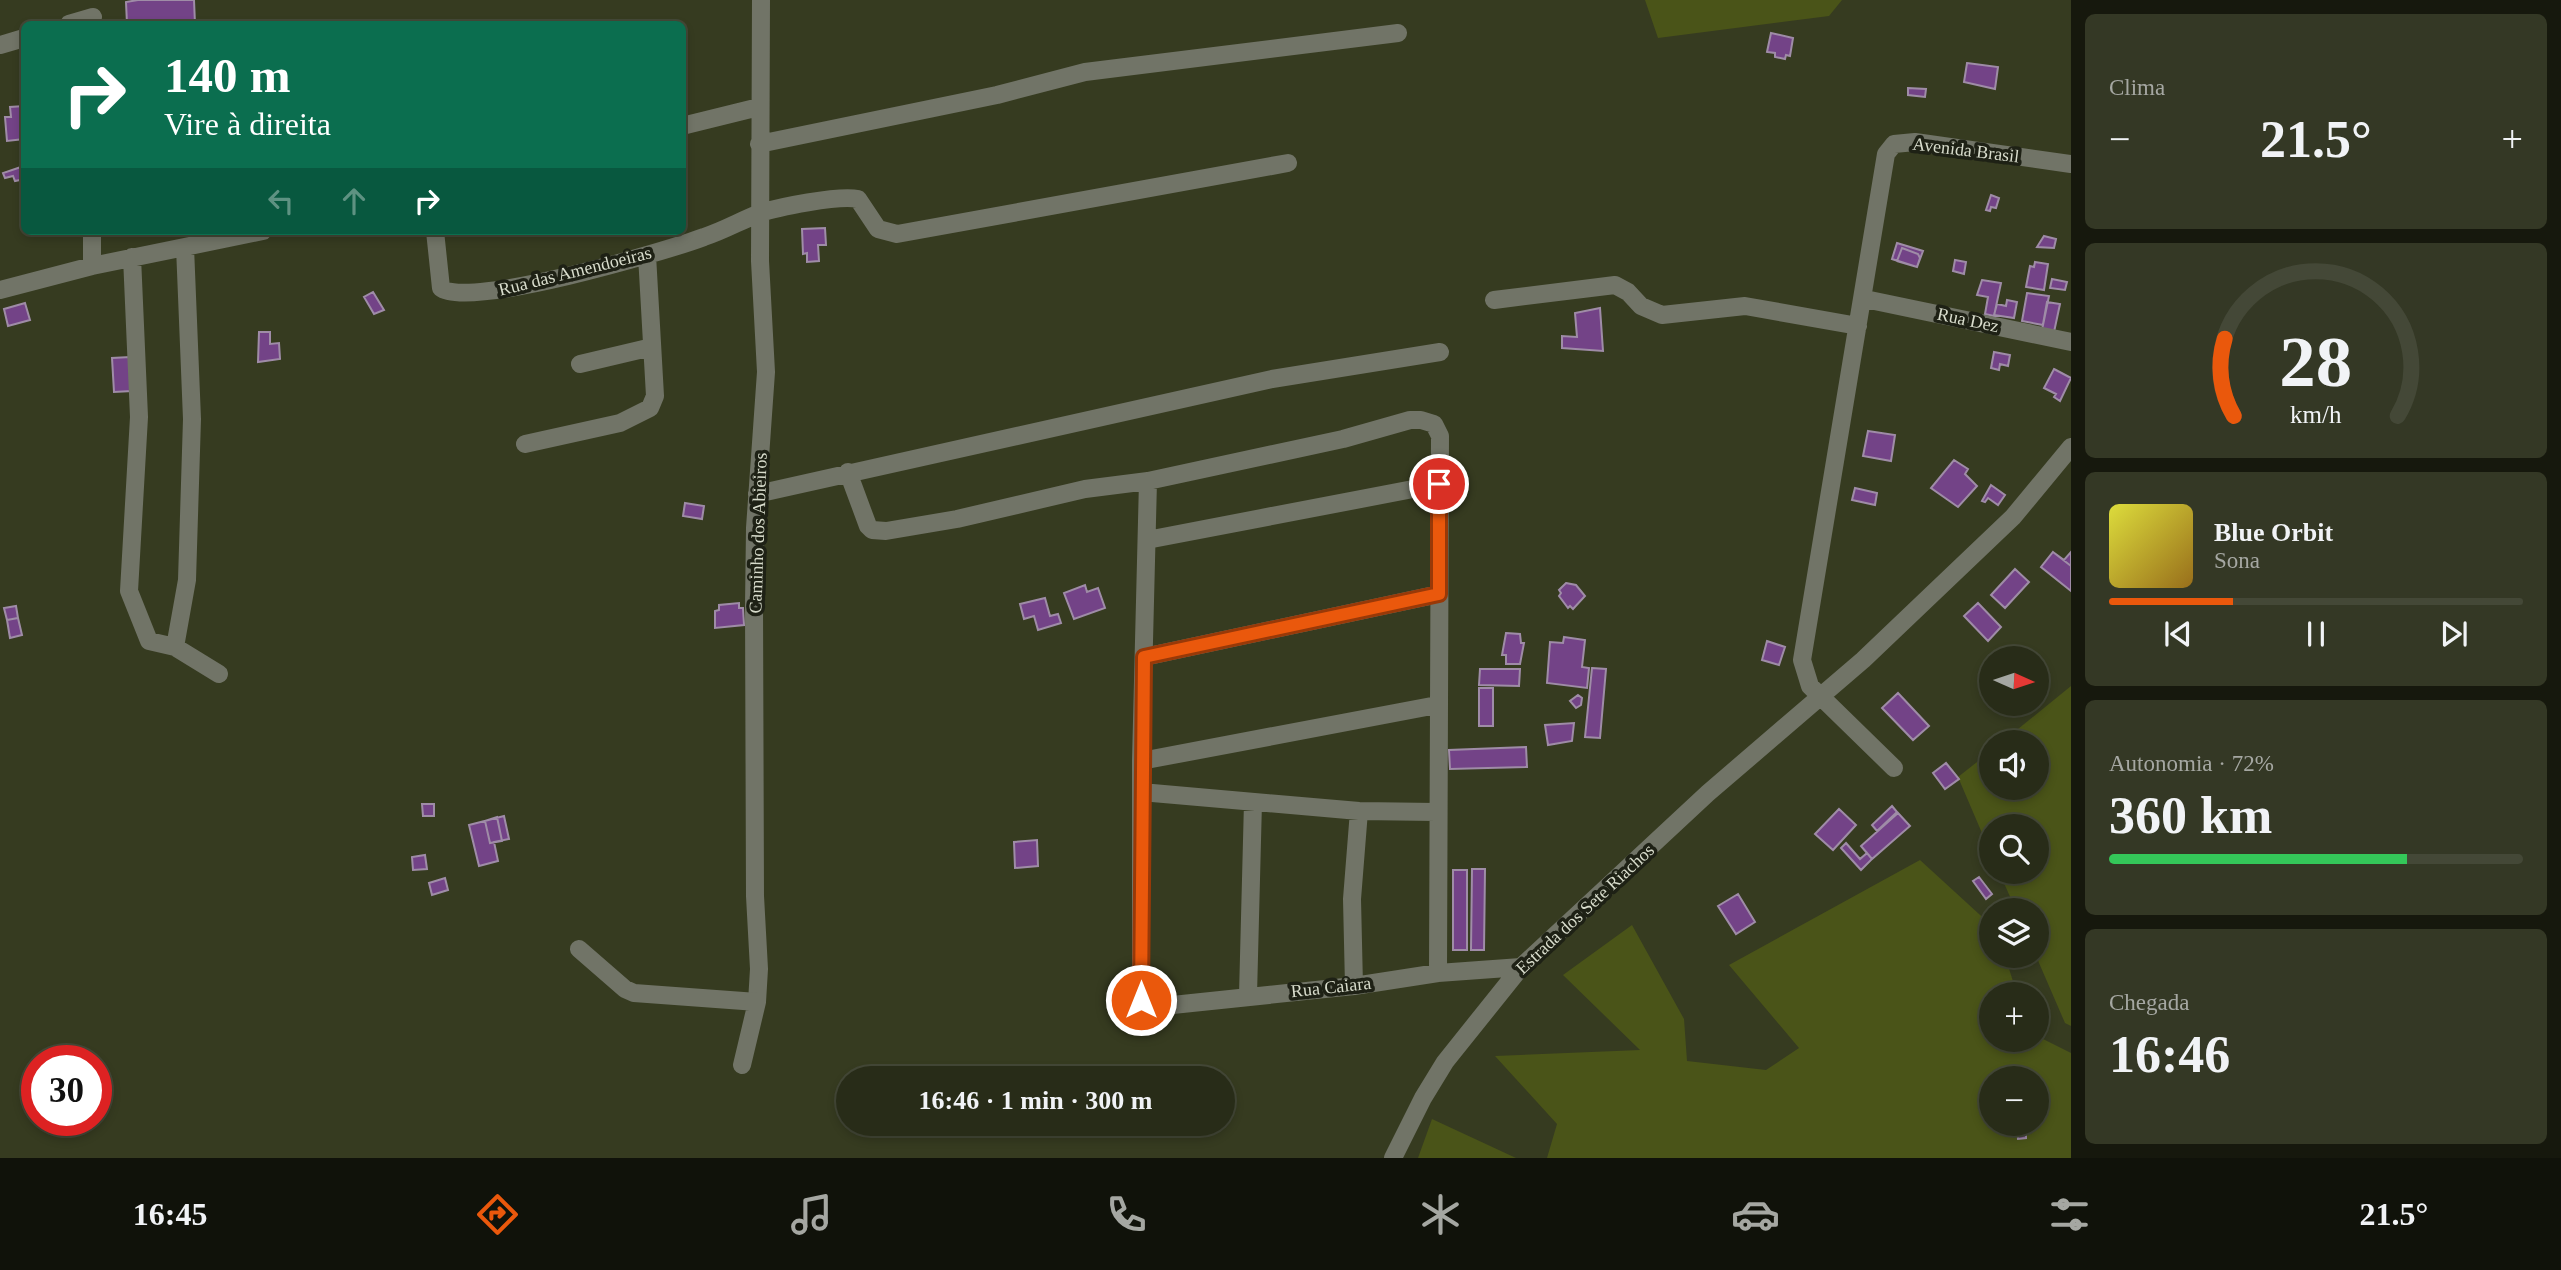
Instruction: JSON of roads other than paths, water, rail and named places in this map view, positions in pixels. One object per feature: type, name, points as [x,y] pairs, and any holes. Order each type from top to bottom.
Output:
[{"type":"street","name":"Caminho dos Abieiros","points":[[742,1065],[757,1002],[759,969],[755,896],[754,605],[757,494],[766,365],[759,144],[761,0]]},
{"type":"street","points":[[76,21],[94,14]]},
{"type":"street","points":[[759,144],[997,95],[1086,72],[1180,58],[1256,52],[1398,33]]},
{"type":"street","points":[[0,46],[21,39]]},
{"type":"street","points":[[686,125],[759,107]]},
{"type":"street","name":"Avenida Brasil","points":[[1865,299],[1882,169],[1886,153],[1894,144],[1939,144],[2071,164]]},
{"type":"street","name":"Rua das Amendoeiras","points":[[435,235],[440,283],[445,291],[453,294],[506,290],[704,238],[760,213],[854,198],[860,201],[878,229],[897,234],[1288,163]]},
{"type":"street","points":[[92,235],[92,266]]},
{"type":"street","points":[[0,290],[92,266],[243,235]]},
{"type":"street","points":[[175,647],[187,580],[192,419],[186,247]]},
{"type":"street","points":[[525,443],[620,424],[647,412],[655,396],[647,254]]},
{"type":"street","points":[[132,257],[139,417],[129,591],[149,641],[175,647],[219,674]]},
{"type":"street","points":[[1494,300],[1615,285],[1628,292],[1641,306],[1661,315],[1745,306],[1858,326]]},
{"type":"street","points":[[1865,299],[1858,326],[1803,647],[1806,680],[1894,768]]},
{"type":"street","name":"Rua Dez","points":[[1865,299],[2071,341]]},
{"type":"street","points":[[580,364],[652,346]]},
{"type":"street","points":[[757,494],[1272,379],[1440,352]]},
{"type":"street","points":[[848,472],[866,523],[878,531],[957,519],[1114,483],[1148,481],[1421,420],[1434,424],[1440,436],[1436,812],[1438,972]]},
{"type":"street","name":"Estrada dos Sete Riachos","points":[[1393,1158],[1423,1098],[1445,1062],[1521,967],[1708,793],[1863,660],[2013,517],[2071,447]]},
{"type":"street","points":[[1148,481],[1141,792],[1359,811],[1436,812]]},
{"type":"street","points":[[1147,540],[1439,484]]},
{"type":"street","points":[[1144,657],[1439,594]]},
{"type":"street","points":[[1141,761],[1437,705]]},
{"type":"street","name":"Rua Caiara","points":[[1141,792],[1141,1000],[1163,1006],[1354,986],[1438,972],[1521,967]]},
{"type":"street","points":[[1248,995],[1253,802]]},
{"type":"street","points":[[1354,986],[1352,899],[1359,811]]},
{"type":"street","points":[[579,949],[625,989],[634,993],[757,1002]]}]
